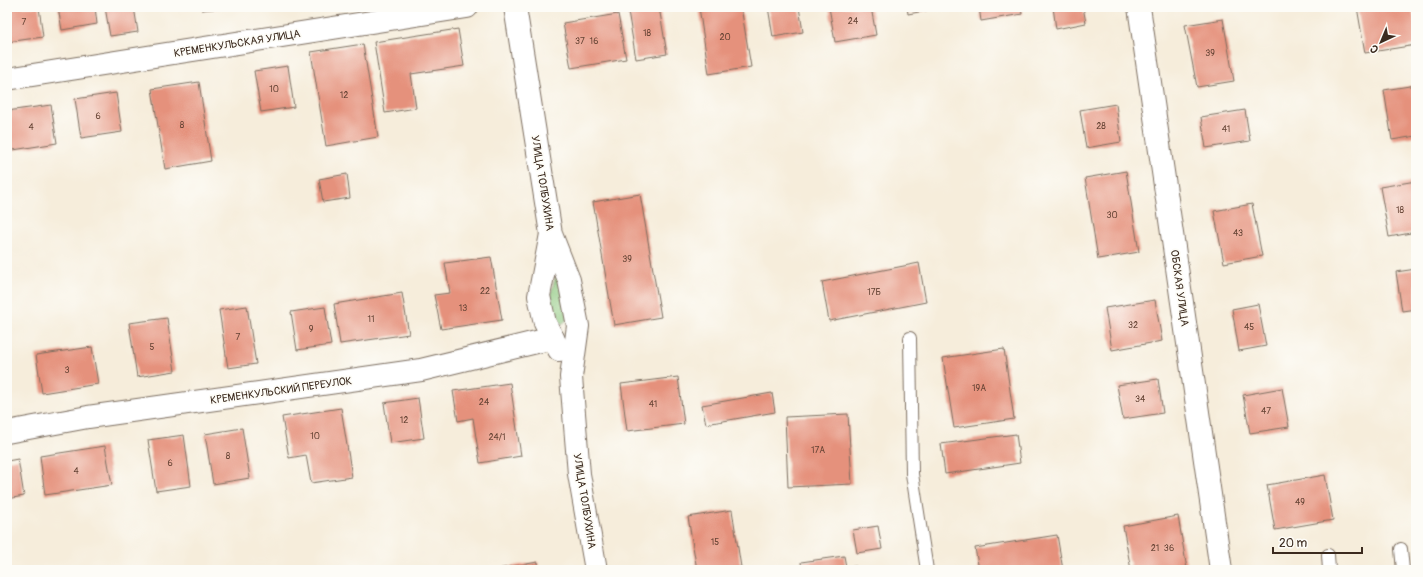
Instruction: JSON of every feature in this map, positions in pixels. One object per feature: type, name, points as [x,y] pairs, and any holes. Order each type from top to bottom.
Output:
[{"type":"street","name":"КРЕМЕНКУЛЬСКАЯ УЛИЦА","points":[[7,79],[467,7]]},
{"type":"street","name":"УЛИЦА ТОЛБУХИНА","points":[[515,7],[551,234],[569,280],[578,326],[571,376],[579,474],[596,570]]},
{"type":"street","name":"ОБСКАЯ УЛИЦА","points":[[1139,7],[1221,570]]},
{"type":"street","points":[[551,234],[539,296],[546,323],[571,376]]},
{"type":"street","name":"КРЕМЕНКУЛЬСКИЙ ПЕРЕУЛОК","points":[[7,432],[88,417],[421,370],[553,338]]},
{"type":"lane","points":[[910,338],[912,474],[926,570]]},
{"type":"lane","points":[[1401,549],[1403,570]]},
{"type":"lane","points":[[1328,555],[1329,570]]},
{"type":"green space","points":[[556,277],[559,278],[569,318],[562,324],[552,320],[551,315],[551,293]]},
{"type":"building","points":[[7,7],[39,7],[43,37],[7,42]]},
{"type":"building","points":[[58,7],[95,7],[97,24],[62,30]]},
{"type":"building","points":[[105,7],[134,7],[138,32],[110,36]]},
{"type":"building","points":[[202,7],[221,7],[222,8],[202,10]]},
{"type":"building","points":[[659,7],[667,54],[636,59],[628,11]]},
{"type":"building","points":[[699,7],[741,7],[751,67],[709,74]]},
{"type":"building","points":[[768,7],[799,7],[803,32],[773,37]]},
{"type":"building","points":[[829,7],[871,7],[876,35],[835,42]]},
{"type":"building","points":[[907,7],[941,7],[941,8],[908,14]]},
{"type":"building","points":[[979,7],[1021,7],[1022,14],[981,21]]},
{"type":"building","points":[[1053,7],[1083,7],[1086,23],[1056,29]]},
{"type":"building","points":[[1357,7],[1412,7],[1416,31],[1416,45],[1365,53]]},
{"type":"building","points":[[618,14],[626,59],[571,68],[563,23]]},
{"type":"building","points":[[1223,19],[1234,81],[1197,87],[1185,25]]},
{"type":"building","points":[[458,29],[464,66],[411,74],[416,108],[385,113],[374,42]]},
{"type":"building","points":[[363,44],[378,137],[326,146],[311,52]]},
{"type":"building","points":[[288,66],[294,107],[261,112],[254,71]]},
{"type":"building","points":[[199,82],[211,161],[165,169],[152,89]]},
{"type":"building","points":[[1416,85],[1416,136],[1392,140],[1384,90]]},
{"type":"building","points":[[116,93],[122,132],[81,138],[75,99]]},
{"type":"building","points":[[1116,104],[1121,142],[1086,148],[1080,110]]},
{"type":"building","points":[[51,105],[57,143],[7,151],[7,111]]},
{"type":"building","points":[[1245,110],[1250,141],[1206,148],[1201,117]]},
{"type":"building","points":[[1126,171],[1139,252],[1098,259],[1085,178]]},
{"type":"building","points":[[347,174],[350,198],[323,202],[319,179]]},
{"type":"building","points":[[1416,181],[1416,232],[1389,237],[1380,187]]},
{"type":"building","points":[[640,194],[661,317],[614,325],[593,202]]},
{"type":"building","points":[[1252,204],[1262,256],[1224,263],[1214,211]]},
{"type":"building","points":[[491,257],[502,320],[441,329],[434,295],[450,293],[445,263]]},
{"type":"building","points":[[919,263],[926,302],[829,321],[822,282]]},
{"type":"building","points":[[1416,269],[1416,309],[1402,311],[1396,272]]},
{"type":"building","points":[[402,293],[409,334],[340,344],[334,304]]},
{"type":"building","points":[[1155,300],[1162,341],[1112,350],[1105,308]]},
{"type":"building","points":[[1258,304],[1266,346],[1239,351],[1232,309]]},
{"type":"building","points":[[247,306],[256,364],[228,368],[219,310]]},
{"type":"building","points":[[325,307],[331,345],[297,350],[291,312]]},
{"type":"building","points":[[167,318],[175,371],[137,377],[129,323]]},
{"type":"building","points":[[92,347],[98,384],[42,393],[36,355]]},
{"type":"building","points":[[1004,349],[1014,419],[954,428],[943,358]]},
{"type":"building","points":[[678,377],[684,424],[627,431],[621,384]]},
{"type":"building","points":[[1158,379],[1163,413],[1123,419],[1117,385]]},
{"type":"building","points":[[510,383],[521,456],[480,463],[473,418],[458,421],[453,391]]},
{"type":"building","points":[[1282,388],[1289,427],[1250,433],[1243,395]]},
{"type":"building","points":[[772,393],[775,412],[706,424],[702,405]]},
{"type":"building","points":[[418,398],[424,438],[390,443],[384,403]]},
{"type":"building","points":[[341,408],[352,477],[311,483],[306,455],[289,458],[282,417]]},
{"type":"building","points":[[848,414],[852,484],[788,487],[785,417]]},
{"type":"building","points":[[242,428],[250,478],[213,484],[205,434]]},
{"type":"building","points":[[1016,434],[1020,463],[945,474],[941,444]]},
{"type":"building","points":[[184,435],[191,486],[156,491],[148,440]]},
{"type":"building","points":[[105,446],[112,485],[45,495],[40,456]]},
{"type":"building","points":[[18,459],[24,496],[7,499],[7,461]]},
{"type":"building","points":[[1325,475],[1333,520],[1275,530],[1267,485]]},
{"type":"building","points":[[732,510],[741,567],[719,570],[697,570],[688,517]]},
{"type":"building","points":[[1178,516],[1187,569],[1131,570],[1123,526]]},
{"type":"building","points":[[878,526],[882,549],[857,553],[853,530]]},
{"type":"building","points":[[1057,535],[1063,570],[979,570],[975,548]]},
{"type":"building","points":[[844,556],[846,567],[856,566],[856,570],[802,570],[801,562]]},
{"type":"building","points":[[538,562],[539,570],[497,570],[497,569]]}]
